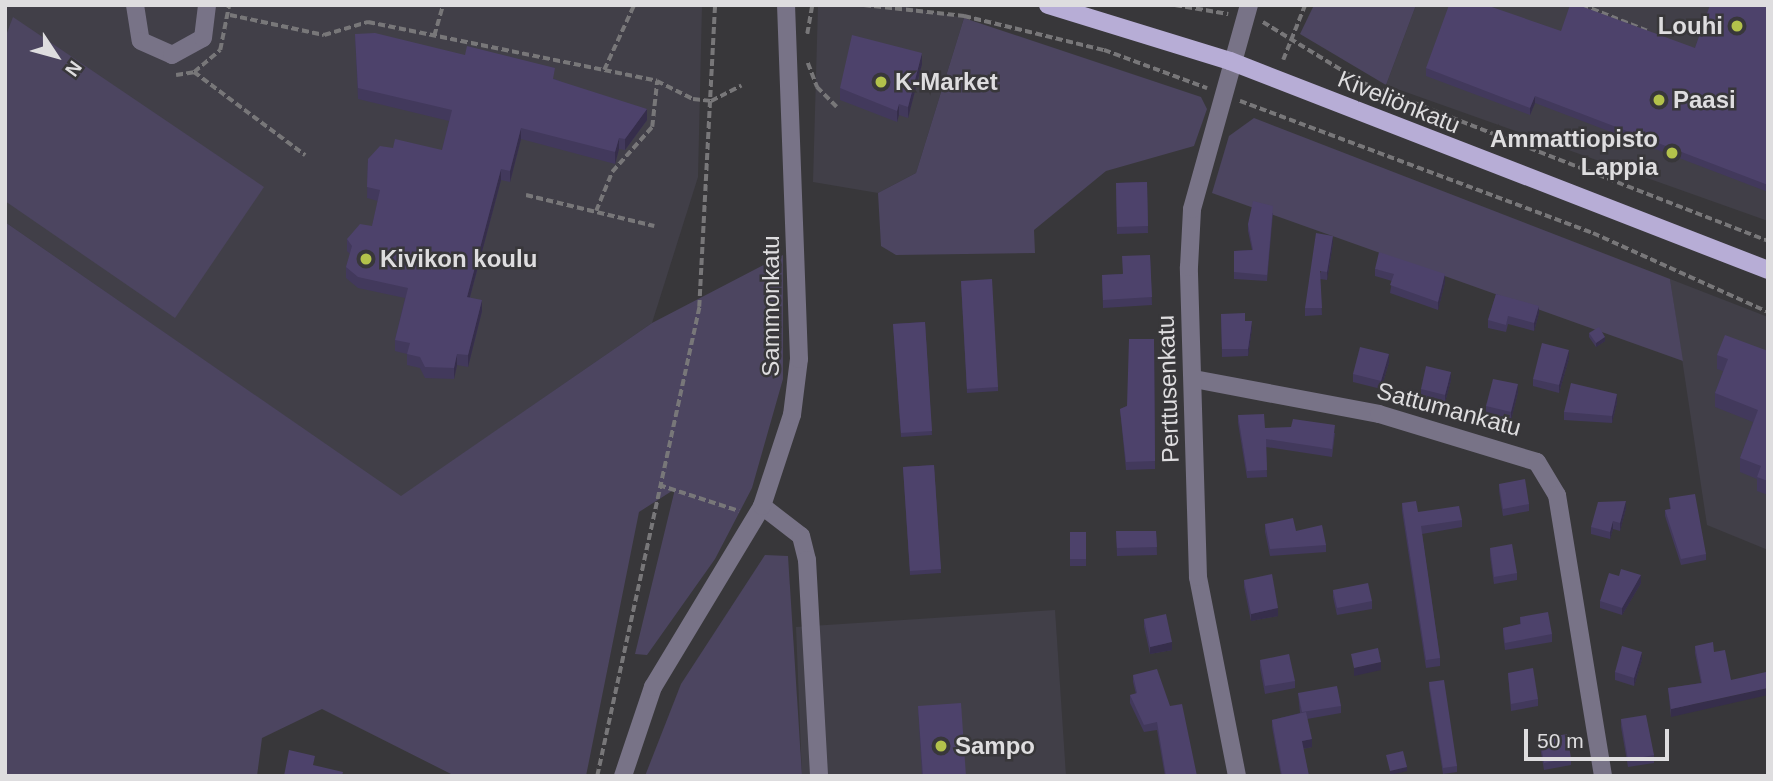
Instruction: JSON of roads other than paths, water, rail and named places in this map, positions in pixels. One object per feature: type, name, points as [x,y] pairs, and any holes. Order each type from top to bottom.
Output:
[{"type":"main road","name":"Kiveliönkatu","points":[[1048,5],[1230,61],[1768,270]]},
{"type":"street","points":[[135,5],[141,41],[172,55],[203,38],[207,5]]},
{"type":"street","name":"Sammonkatu","points":[[623,776],[653,687],[760,510],[792,415],[799,359],[786,5]]},
{"type":"street","name":"Perttusenkatu","points":[[1237,776],[1198,578],[1192,209],[1230,61],[1249,5]]},
{"type":"street","name":"Sattumankatu","points":[[1194,379],[1379,414],[1537,462],[1557,495],[1603,776]]},
{"type":"street","points":[[760,510],[801,536],[807,560],[815,746],[819,776]]},
{"type":"place","name":"Louhi","points":[[1737,26]]},
{"type":"place","name":"K-Market","points":[[881,82]]},
{"type":"place","name":"Paasi","points":[[1659,100]]},
{"type":"place","name":"Ammattiopisto Lappia","points":[[1672,153]]},
{"type":"place","name":"Kivikon koulu","points":[[366,259]]},
{"type":"place","name":"Sampo","points":[[941,746]]}]
